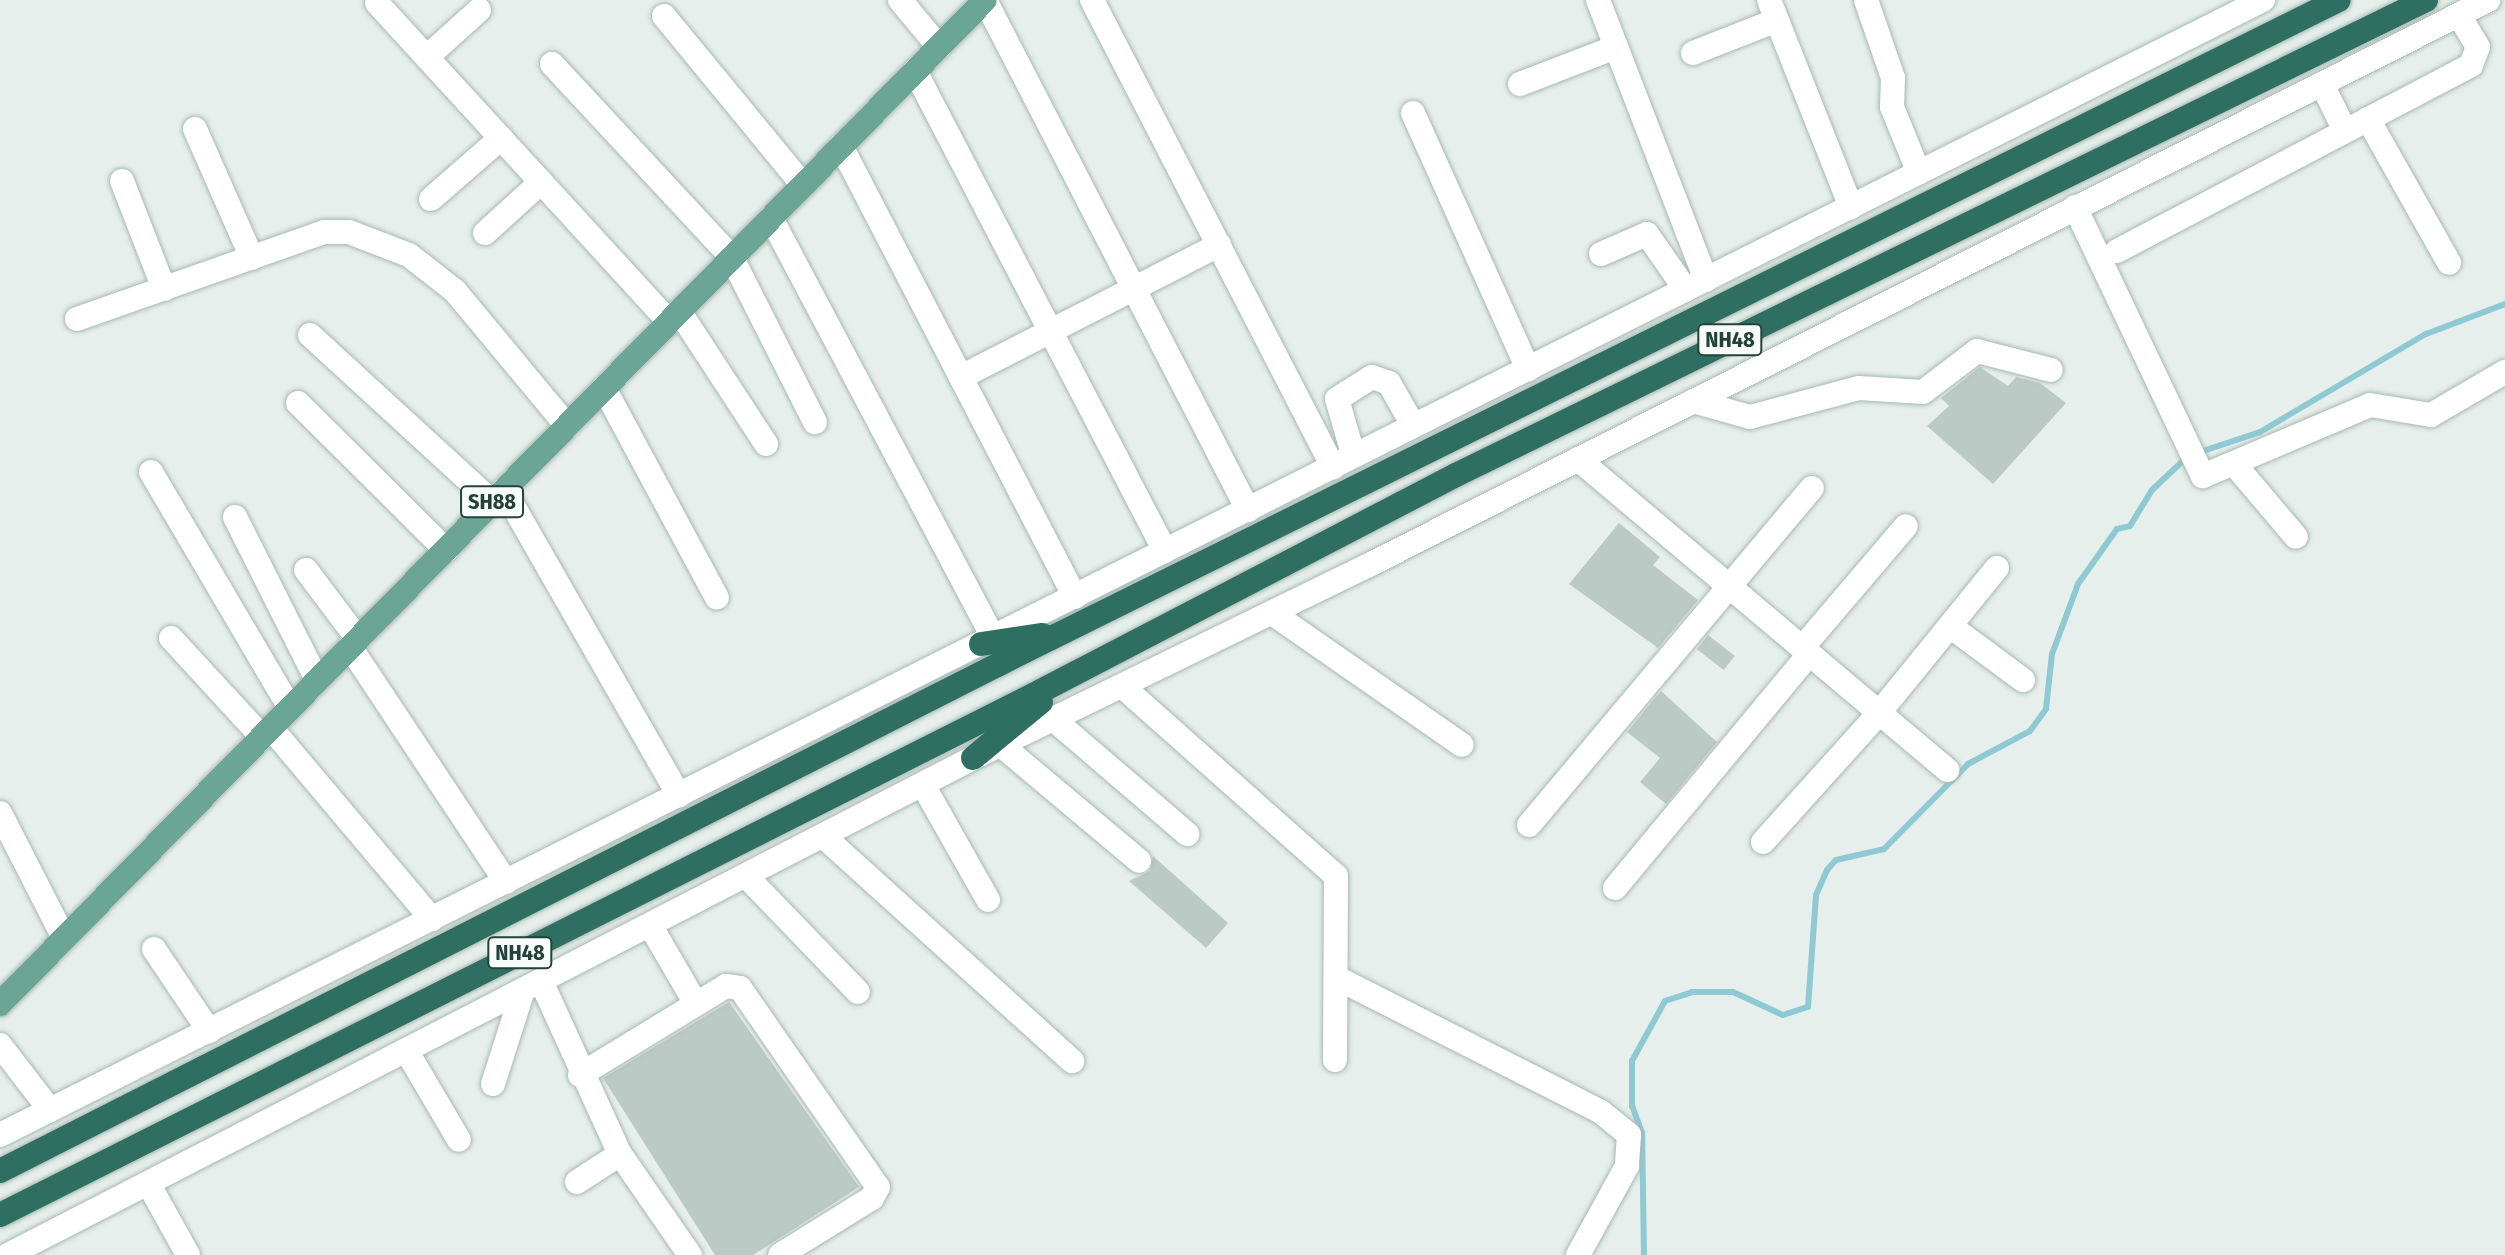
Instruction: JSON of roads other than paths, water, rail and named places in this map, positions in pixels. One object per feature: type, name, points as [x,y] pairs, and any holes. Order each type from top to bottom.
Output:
[{"type":"highway","name":"NH48","points":[[0,1171],[1062,633],[2339,0]]},
{"type":"highway","name":"NH48","points":[[0,1215],[1074,674],[1456,475],[2426,0]]},
{"type":"highway","points":[[987,641],[1062,633]]},
{"type":"highway","points":[[973,758],[1074,674]]},
{"type":"main road","name":"SH88","points":[[0,1004],[939,47],[974,4]]},
{"type":"street","points":[[900,0],[939,47]]},
{"type":"street","points":[[1092,0],[1219,245],[1343,461]]},
{"type":"street","points":[[1598,0],[1696,285]]},
{"type":"street","points":[[1866,0],[1893,78],[1892,107],[1919,173]]},
{"type":"street","points":[[0,1135],[2263,0]]},
{"type":"street","points":[[8,1255],[973,758],[1272,613],[2488,0]]},
{"type":"street","points":[[377,3],[541,182],[674,317],[766,444]]},
{"type":"street","points":[[974,4],[1133,289],[1248,510]]},
{"type":"street","points":[[427,57],[479,10]]},
{"type":"street","points":[[1693,53],[1773,10],[1851,207]]},
{"type":"street","points":[[2117,251],[2368,119],[2478,57],[2478,47],[2459,15]]},
{"type":"street","points":[[664,16],[803,185]]},
{"type":"street","points":[[1520,84],[1616,47]]},
{"type":"street","points":[[552,64],[732,258],[815,422]]},
{"type":"street","points":[[915,71],[1165,551]]},
{"type":"street","points":[[2322,84],[2345,131]]},
{"type":"street","points":[[1413,113],[1528,369]]},
{"type":"street","points":[[2368,119],[2449,263]]},
{"type":"street","points":[[195,129],[252,258]]},
{"type":"street","points":[[431,199],[501,138]]},
{"type":"street","points":[[841,146],[1075,597]]},
{"type":"street","points":[[122,181],[164,289]]},
{"type":"street","points":[[485,233],[541,182]]},
{"type":"street","points":[[2075,207],[2196,470],[2208,476],[2370,405],[2431,415],[2505,372]]},
{"type":"street","points":[[771,218],[987,641]]},
{"type":"street","points":[[77,319],[324,232],[349,232],[409,255],[455,291],[567,426]]},
{"type":"street","points":[[1601,254],[1647,234],[1696,285]]},
{"type":"street","points":[[961,377],[1219,245]]},
{"type":"street","points":[[310,335],[498,496],[679,795]]},
{"type":"street","points":[[1693,401],[1750,417],[1859,388],[1923,392],[1977,351],[2051,370]]},
{"type":"street","points":[[1343,461],[1337,399],[1372,377],[1389,383],[1413,425]]},
{"type":"street","points":[[604,388],[717,598]]},
{"type":"street","points":[[298,403],[446,550]]},
{"type":"street","points":[[1578,459],[1947,770]]},
{"type":"street","points":[[2235,465],[2296,537]]},
{"type":"street","points":[[151,472],[290,708]]},
{"type":"street","points":[[1529,825],[1812,488]]},
{"type":"street","points":[[235,517],[317,680]]},
{"type":"street","points":[[1615,888],[1906,526]]},
{"type":"street","points":[[1763,842],[1879,713],[1997,568]]},
{"type":"street","points":[[306,570],[506,882]]},
{"type":"street","points":[[1272,613],[1462,745]]},
{"type":"street","points":[[1950,626],[2023,680]]},
{"type":"street","points":[[171,638],[266,732],[432,919]]},
{"type":"street","points":[[1122,686],[1327,863],[1339,892],[1335,1060]]},
{"type":"street","points":[[1053,719],[1187,834]]},
{"type":"street","points":[[1001,745],[1139,861]]},
{"type":"street","points":[[923,785],[988,900]]},
{"type":"street","points":[[0,813],[64,938]]},
{"type":"street","points":[[823,836],[1072,1061]]},
{"type":"street","points":[[746,876],[858,992]]},
{"type":"street","points":[[650,925],[696,1004]]},
{"type":"street","points":[[154,949],[209,1031]]},
{"type":"street","points":[[1337,978],[1601,1112],[1629,1135],[1627,1166],[1578,1255]]},
{"type":"street","points":[[532,986],[620,1154],[681,1252]]},
{"type":"street","points":[[493,1084],[532,986]]},
{"type":"street","points":[[580,1075],[726,986],[740,988],[876,1180],[872,1198],[796,1251]]},
{"type":"street","points":[[0,1045],[50,1110]]},
{"type":"street","points":[[406,1050],[459,1140]]},
{"type":"street","points":[[577,1182],[620,1154]]},
{"type":"street","points":[[148,1183],[188,1255]]},
{"type":"waterway","points":[[2200,452],[2260,432],[2426,334],[2505,304]]},
{"type":"waterway","points":[[1644,1255],[1642,1133],[1632,1106],[1632,1061],[1665,1001],[1692,992],[1733,992],[1783,1015],[1808,1007],[1816,895],[1827,870],[1836,860],[1884,849],[1968,764],[2030,731],[2046,709],[2052,654],[2078,584],[2117,529],[2130,526],[2152,490],[2186,458]]}]
